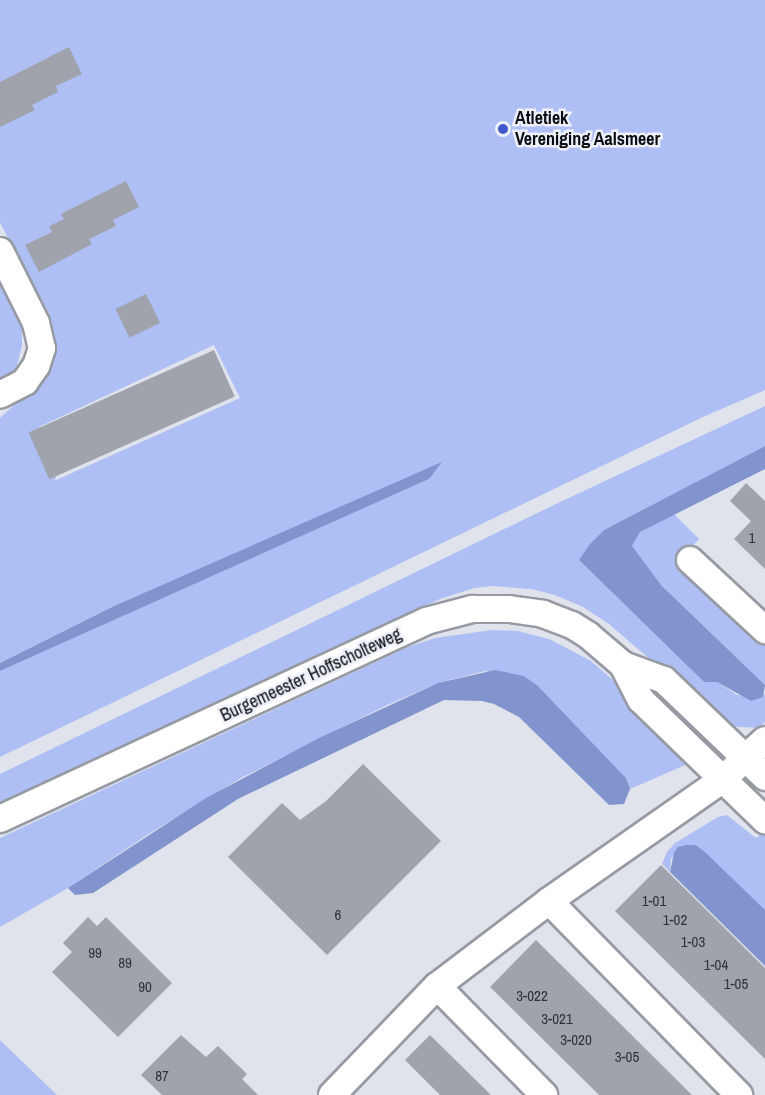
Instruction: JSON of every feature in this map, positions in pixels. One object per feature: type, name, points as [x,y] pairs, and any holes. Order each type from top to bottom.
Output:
[{"type":"street","points":[[0,251],[36,323],[42,348],[36,366],[26,382],[0,394]]},
{"type":"street","points":[[690,560],[765,630]]},
{"type":"street","name":"Burgemeester Hoffscholteweg","points":[[0,819],[426,621],[472,609],[509,609],[543,614],[588,635],[623,665],[663,680],[765,777]]},
{"type":"street","name":"Burgemeester Hoffscholteweg","points":[[623,665],[641,700],[765,820]]},
{"type":"street","points":[[332,1095],[437,986],[549,901],[723,779],[765,740]]},
{"type":"street","points":[[549,901],[739,1095]]},
{"type":"street","points":[[437,986],[544,1095]]},
{"type":"shaded area","points":[[0,0],[765,0],[765,390],[703,417],[0,757],[0,671],[429,479],[441,463],[114,606],[0,663],[0,418],[39,382],[52,352],[50,315],[0,223]],"holes":[[[214,345],[240,398],[54,481],[59,472],[39,427]]]},
{"type":"shaded area","points":[[0,278],[22,320],[22,346],[16,369],[0,383]]},
{"type":"shaded area","points":[[765,406],[765,446],[604,530],[579,560],[704,682],[717,682],[737,695],[763,697],[765,693],[765,722],[759,728],[727,726],[609,624],[583,607],[555,595],[531,589],[493,586],[474,588],[440,599],[0,806],[0,774],[558,503]]},
{"type":"shaded area","points":[[765,446],[765,469],[640,532],[632,546],[661,585],[765,685],[763,697],[751,701],[717,682],[704,682],[579,560],[604,530]]},
{"type":"shaded area","points":[[442,462],[429,479],[0,671],[0,663],[114,606]]},
{"type":"shaded area","points":[[674,514],[699,539],[678,561],[765,645],[765,685],[661,585],[635,552],[632,546],[640,532]]},
{"type":"shaded area","points":[[492,630],[518,631],[549,639],[591,661],[623,689],[690,763],[630,789],[626,778],[537,685],[524,676],[485,671],[438,683],[387,705],[241,778],[147,835],[68,888],[0,927],[0,838],[408,647],[435,638]]},
{"type":"shaded area","points":[[495,670],[524,676],[537,685],[626,778],[630,789],[624,804],[609,805],[519,717],[494,704],[482,701],[444,700],[238,799],[93,893],[75,895],[68,888],[206,798],[317,739],[438,683]]},
{"type":"shaded area","points":[[727,815],[756,838],[765,831],[765,910],[696,845],[671,858],[670,872],[662,864],[667,852],[675,843],[718,817]]},
{"type":"shaded area","points":[[696,845],[706,853],[765,910],[765,966],[670,872],[674,853],[678,847]]},
{"type":"shaded area","points":[[0,1040],[57,1095],[0,1095]]},
{"type":"building","points":[[69,47],[82,74],[56,86],[58,92],[32,105],[35,110],[0,127],[0,82]]},
{"type":"building","points":[[126,181],[139,207],[113,220],[116,226],[89,239],[92,244],[39,272],[25,245],[52,232],[49,226],[64,219],[61,214]]},
{"type":"building","points":[[146,294],[160,323],[129,338],[115,309]]},
{"type":"building","points":[[214,350],[235,397],[49,479],[29,433]]},
{"type":"building","points":[[746,483],[765,501],[765,569],[734,539],[751,521],[730,501]]},
{"type":"building","points":[[363,764],[441,841],[327,955],[228,857],[282,803],[300,820],[326,801]]},
{"type":"building","points":[[661,865],[765,968],[765,1059],[615,911]]},
{"type":"building","points":[[88,917],[97,926],[106,917],[172,983],[118,1037],[52,972],[72,952],[63,943]]},
{"type":"building","points":[[536,940],[692,1095],[599,1095],[490,987]]},
{"type":"building","points":[[181,1035],[206,1057],[218,1046],[247,1074],[242,1079],[258,1095],[162,1095],[141,1075]]},
{"type":"building","points":[[430,1035],[491,1095],[440,1095],[405,1060]]},
{"type":"place","name":"Atletiek Vereniging Aalsmeer","points":[[503,129]]}]
